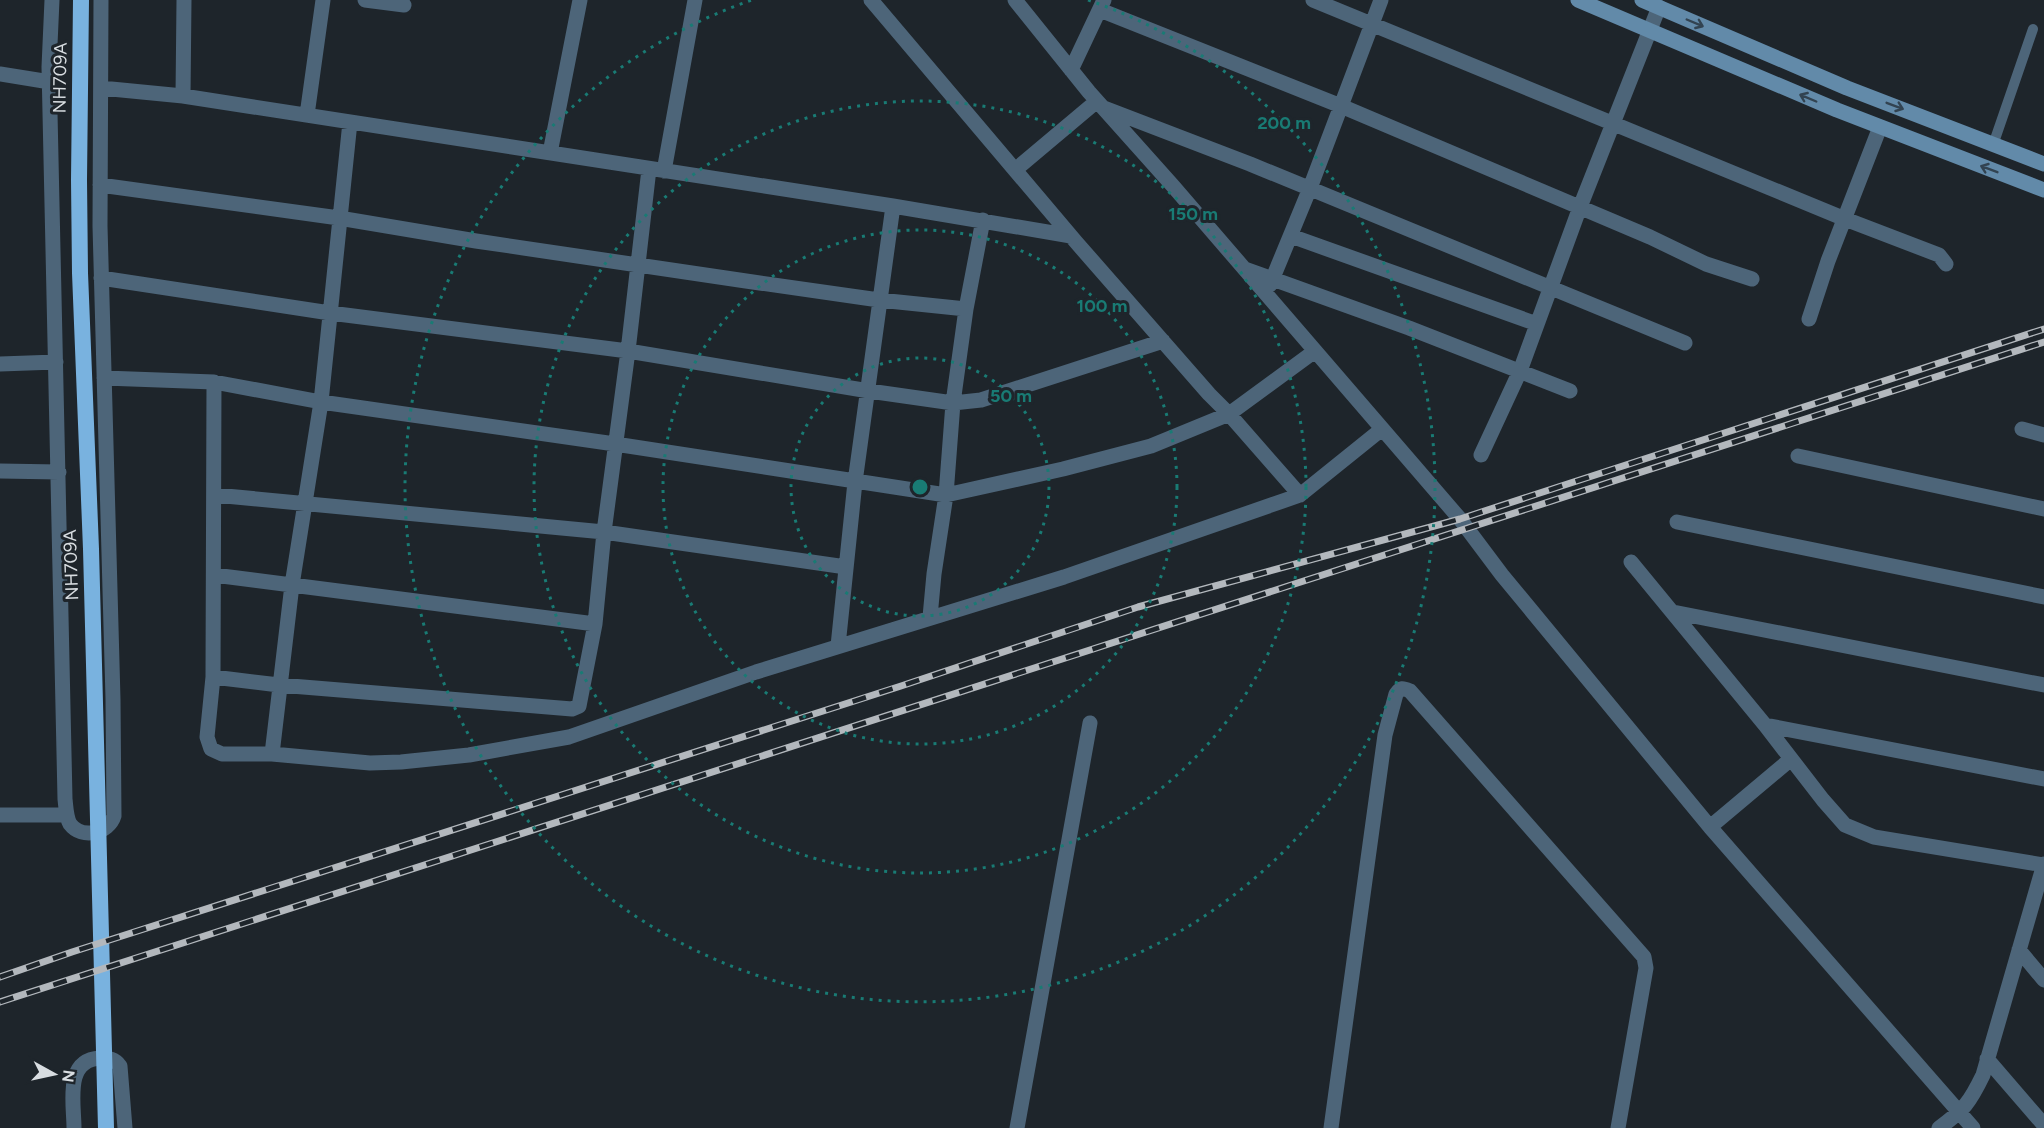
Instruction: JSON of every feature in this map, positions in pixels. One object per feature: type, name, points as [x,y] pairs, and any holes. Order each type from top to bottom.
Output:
[{"type":"highway","name":"NH709A","points":[[81,0],[80,273],[91,549],[106,1128]]},
{"type":"main road","points":[[1578,0],[1880,127],[2044,190]]},
{"type":"main road","points":[[1642,0],[1847,88],[2044,164]]},
{"type":"street","points":[[52,0],[50,82],[67,815],[71,825],[78,830],[91,832],[107,829],[112,824],[114,816],[113,699],[101,278],[101,0]]},
{"type":"street","points":[[183,96],[184,0]]},
{"type":"street","points":[[307,115],[323,0]]},
{"type":"street","points":[[365,0],[404,4]]},
{"type":"street","points":[[550,153],[580,0]]},
{"type":"street","points":[[213,677],[572,708],[579,706],[595,624],[604,532],[638,266],[656,170],[695,0]]},
{"type":"street","points":[[871,0],[1071,236],[1300,495]]},
{"type":"street","points":[[1016,0],[1099,104],[1460,519],[1502,575],[1710,827],[1973,1128]]},
{"type":"street","points":[[1313,0],[1845,219],[1939,255],[1946,264]]},
{"type":"street","points":[[1266,295],[1310,188],[1381,0]]},
{"type":"street","points":[[1071,69],[1102,5],[1650,237],[1706,264],[1752,279]]},
{"type":"street","points":[[1481,455],[1520,371],[1580,207],[1659,7]]},
{"type":"street","points":[[0,74],[50,82]]},
{"type":"street","points":[[101,88],[183,96],[983,220],[1071,236]]},
{"type":"street","points":[[1015,170],[1099,104]]},
{"type":"street","points":[[1099,104],[1310,188],[1685,343]]},
{"type":"street","points":[[272,754],[292,585],[321,402],[350,122]]},
{"type":"street","points":[[1809,319],[1828,261],[1880,127]]},
{"type":"street","points":[[100,185],[339,218],[638,266],[879,300],[966,309]]},
{"type":"street","points":[[838,646],[855,482],[893,206]]},
{"type":"street","points":[[930,617],[946,495],[953,403],[966,309],[983,220]]},
{"type":"street","points":[[1290,236],[1537,324]]},
{"type":"street","points":[[1245,270],[1409,328],[1570,391]]},
{"type":"street","points":[[101,278],[330,313],[628,351],[953,403],[981,400],[1163,341]]},
{"type":"street","points":[[104,378],[214,382],[321,402],[946,495],[1063,469],[1151,446],[1229,414],[1315,351]]},
{"type":"street","points":[[0,364],[56,362]]},
{"type":"street","points":[[214,382],[213,677],[207,737],[211,749],[222,754],[272,754],[370,763],[469,755],[569,737],[756,672],[1064,577],[1300,495],[1382,429]]},
{"type":"street","points":[[2022,429],[2044,435]]},
{"type":"street","points":[[1798,456],[2044,509]]},
{"type":"street","points":[[0,471],[58,472]]},
{"type":"street","points":[[214,495],[604,532],[846,567]]},
{"type":"street","points":[[1677,522],[2044,597]]},
{"type":"street","points":[[1631,562],[1845,825],[1874,837],[2044,865],[1983,1075],[1973,1095],[1960,1113],[1940,1128]]},
{"type":"street","points":[[214,575],[595,624]]},
{"type":"street","points":[[1673,612],[2044,685]]},
{"type":"street","points":[[1331,1128],[1385,735],[1396,693],[1403,688],[1410,691],[1644,957],[1646,968],[1618,1128]]},
{"type":"street","points":[[1017,1128],[1090,723]]},
{"type":"street","points":[[1765,725],[2044,779]]},
{"type":"street","points":[[1710,827],[1791,759]]},
{"type":"street","points":[[0,815],[67,815]]},
{"type":"street","points":[[2019,950],[2044,980]]},
{"type":"street","points":[[74,1128],[73,1080],[80,1065],[97,1058],[116,1060],[120,1066],[125,1128]]},
{"type":"street","points":[[1987,1059],[2044,1125]]},
{"type":"lane","points":[[1993,144],[2033,29]]},
{"type":"railway","points":[[0,977],[901,686],[1138,607],[1460,519],[2044,329]]},
{"type":"railway","points":[[0,1002],[2044,342]]}]
